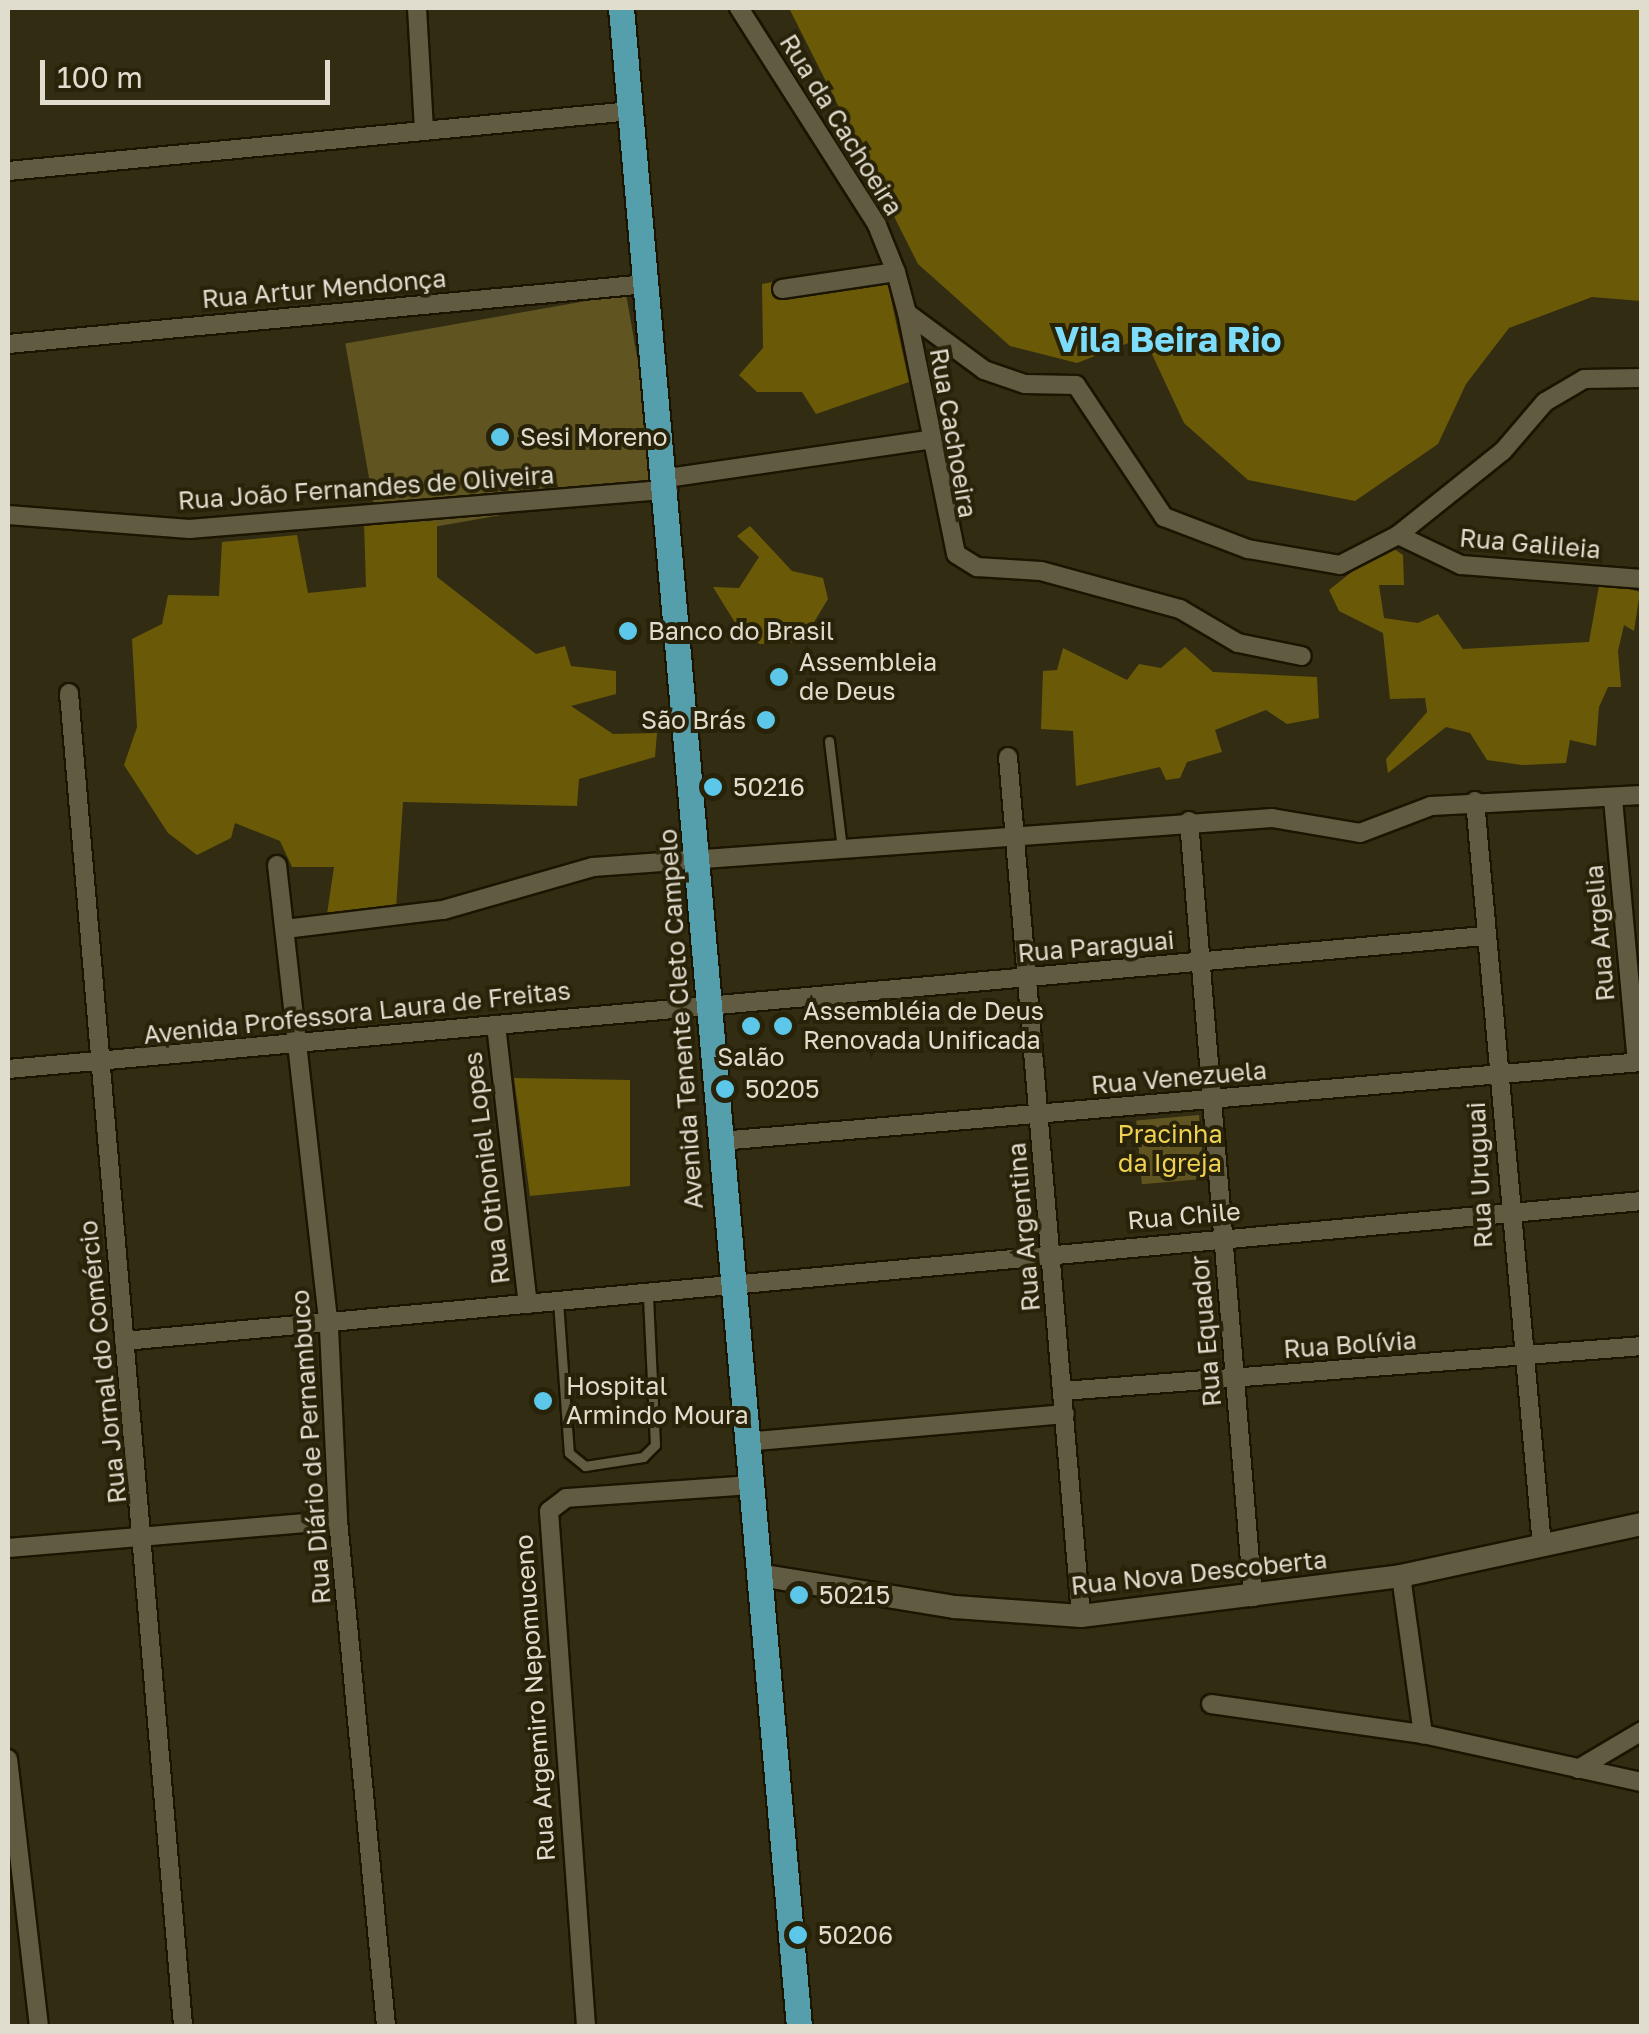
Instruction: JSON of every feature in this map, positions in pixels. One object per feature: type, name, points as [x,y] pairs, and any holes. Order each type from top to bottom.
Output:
[{"type":"main road","name":"Avenida Tenente Cleto Campelo","points":[[622,8],[701,865],[731,1282],[800,2026]]},
{"type":"street","points":[[416,8],[424,131]]},
{"type":"street","name":"Rua da Cachoeira","points":[[739,8],[877,226],[896,272]]},
{"type":"street","points":[[8,171],[631,112]]},
{"type":"street","points":[[782,289],[896,272],[907,313],[1004,380],[1076,384],[1142,494],[1179,524],[1329,566],[1398,535],[1503,451],[1545,402],[1584,379],[1642,378]]},
{"type":"street","name":"Rua Artur Mendonça","points":[[8,344],[646,284]]},
{"type":"street","name":"Rua Cachoeira","points":[[907,313],[946,535],[977,567],[1042,571],[1126,594],[1180,609],[1238,643],[1302,656]]},
{"type":"street","name":"Rua João Fernandes de Oliveira","points":[[8,515],[188,529],[667,484],[929,440]]},
{"type":"street","name":"Rua Galileia","points":[[1398,535],[1461,566],[1642,579]]},
{"type":"street","name":"Rua Jornal do Comércio","points":[[69,693],[98,1063],[147,1536],[183,2026]]},
{"type":"street","name":"Rua Argentina","points":[[1008,757],[1081,1616]]},
{"type":"street","points":[[285,929],[443,910],[593,867],[701,865],[1189,821],[1281,818],[1374,830],[1416,809],[1475,801],[1642,795]]},
{"type":"street","name":"Rua Argelia","points":[[1613,799],[1639,1062]]},
{"type":"street","name":"Rua Uruguai","points":[[1475,801],[1518,1357],[1542,1546]]},
{"type":"street","name":"Rua Equador","points":[[1189,821],[1253,1597]]},
{"type":"street","name":"Rua Diário de Pernambuco","points":[[278,865],[330,1328],[338,1520],[386,2026]]},
{"type":"street","name":"Rua Paraguai","points":[[711,1003],[1484,936]]},
{"type":"street","name":"Avenida Professora Laura de Freitas","points":[[8,1069],[300,1046],[711,1003]]},
{"type":"street","name":"Rua Othoniel Lopes","points":[[496,1025],[528,1304]]},
{"type":"street","name":"Rua Venezuela","points":[[720,1142],[1639,1062]]},
{"type":"street","name":"Rua Chile","points":[[124,1341],[330,1328],[731,1282],[1642,1201]]},
{"type":"street","name":"Rua Bolívia","points":[[1063,1392],[1642,1346]]},
{"type":"street","points":[[746,1442],[1065,1414]]},
{"type":"street","name":"Rua Argemiro Nepomuceno","points":[[586,2026],[550,1511],[566,1498],[750,1485]]},
{"type":"street","points":[[8,1548],[338,1520]]},
{"type":"street","name":"Rua Nova Descoberta","points":[[759,1575],[955,1607],[1081,1616],[1401,1576],[1642,1524]]},
{"type":"street","points":[[1401,1576],[1423,1734]]},
{"type":"street","points":[[1211,1704],[1423,1734],[1642,1782]]},
{"type":"street","points":[[1578,1769],[1642,1731]]},
{"type":"street","points":[[8,1759],[39,2026]]},
{"type":"lane","points":[[828,741],[842,851]]},
{"type":"lane","points":[[558,1300],[569,1453],[585,1466],[643,1457],[656,1445],[648,1291]]},
{"type":"green space","name":"Sesi Moreno","points":[[626,294],[660,487],[379,537],[345,343]]},
{"type":"green space","name":"Pracinha da Igreja","points":[[1199,1115],[1205,1179],[1142,1184],[1136,1120]]},
{"type":"shaded area","points":[[789,8],[1641,8],[1641,301],[1592,297],[1509,328],[1466,384],[1438,444],[1355,501],[1248,480],[1184,423],[1144,337],[1077,363],[1010,346],[918,264]]},
{"type":"shaded area","points":[[883,262],[909,382],[816,414],[802,392],[757,392],[739,375],[763,348],[762,284]]},
{"type":"shaded area","points":[[437,522],[437,577],[536,654],[565,646],[571,666],[616,671],[616,694],[571,706],[613,734],[657,733],[655,757],[579,779],[577,806],[403,802],[396,909],[327,914],[334,867],[292,867],[280,841],[235,823],[231,838],[197,855],[168,833],[124,765],[137,727],[132,639],[162,624],[168,595],[219,596],[222,542],[297,535],[308,593],[366,587],[364,523]]},
{"type":"shaded area","points":[[750,526],[792,571],[823,578],[828,599],[802,642],[760,644],[742,634],[713,587],[739,588],[759,557],[737,536]]},
{"type":"shaded area","points":[[1387,544],[1403,555],[1404,585],[1379,585],[1384,618],[1418,623],[1438,614],[1463,649],[1589,642],[1600,580],[1640,592],[1634,631],[1624,625],[1618,651],[1621,687],[1608,687],[1599,707],[1596,746],[1570,740],[1566,763],[1522,765],[1487,760],[1470,733],[1446,727],[1388,773],[1386,759],[1427,712],[1425,698],[1390,699],[1383,633],[1339,611],[1329,590]]},
{"type":"shaded area","points":[[1185,647],[1213,672],[1317,677],[1319,718],[1287,724],[1266,710],[1215,730],[1222,752],[1187,762],[1180,778],[1166,780],[1160,767],[1076,786],[1073,731],[1041,729],[1043,671],[1057,670],[1063,648],[1127,680],[1139,664],[1161,668]]},
{"type":"shaded area","points":[[514,1078],[630,1080],[630,1186],[530,1196]]},
{"type":"place","name":"Sesi Moreno","points":[[500,437]]},
{"type":"place","name":"Banco do Brasil","points":[[628,631]]},
{"type":"place","name":"Assembleia de Deus","points":[[779,677]]},
{"type":"place","name":"São Brás","points":[[766,720]]},
{"type":"place","name":"50216","points":[[713,787]]},
{"type":"place","name":"Salão","points":[[751,1026]]},
{"type":"place","name":"Assembléia de Deus Renovada Unificada","points":[[783,1026]]},
{"type":"place","name":"50205","points":[[725,1089]]},
{"type":"place","name":"Hospital Armindo Moura","points":[[543,1401]]},
{"type":"place","name":"50215","points":[[799,1595]]},
{"type":"place","name":"50206","points":[[798,1935]]},
{"type":"district","name":"Vila Beira Rio","points":[[1168,339]]}]
